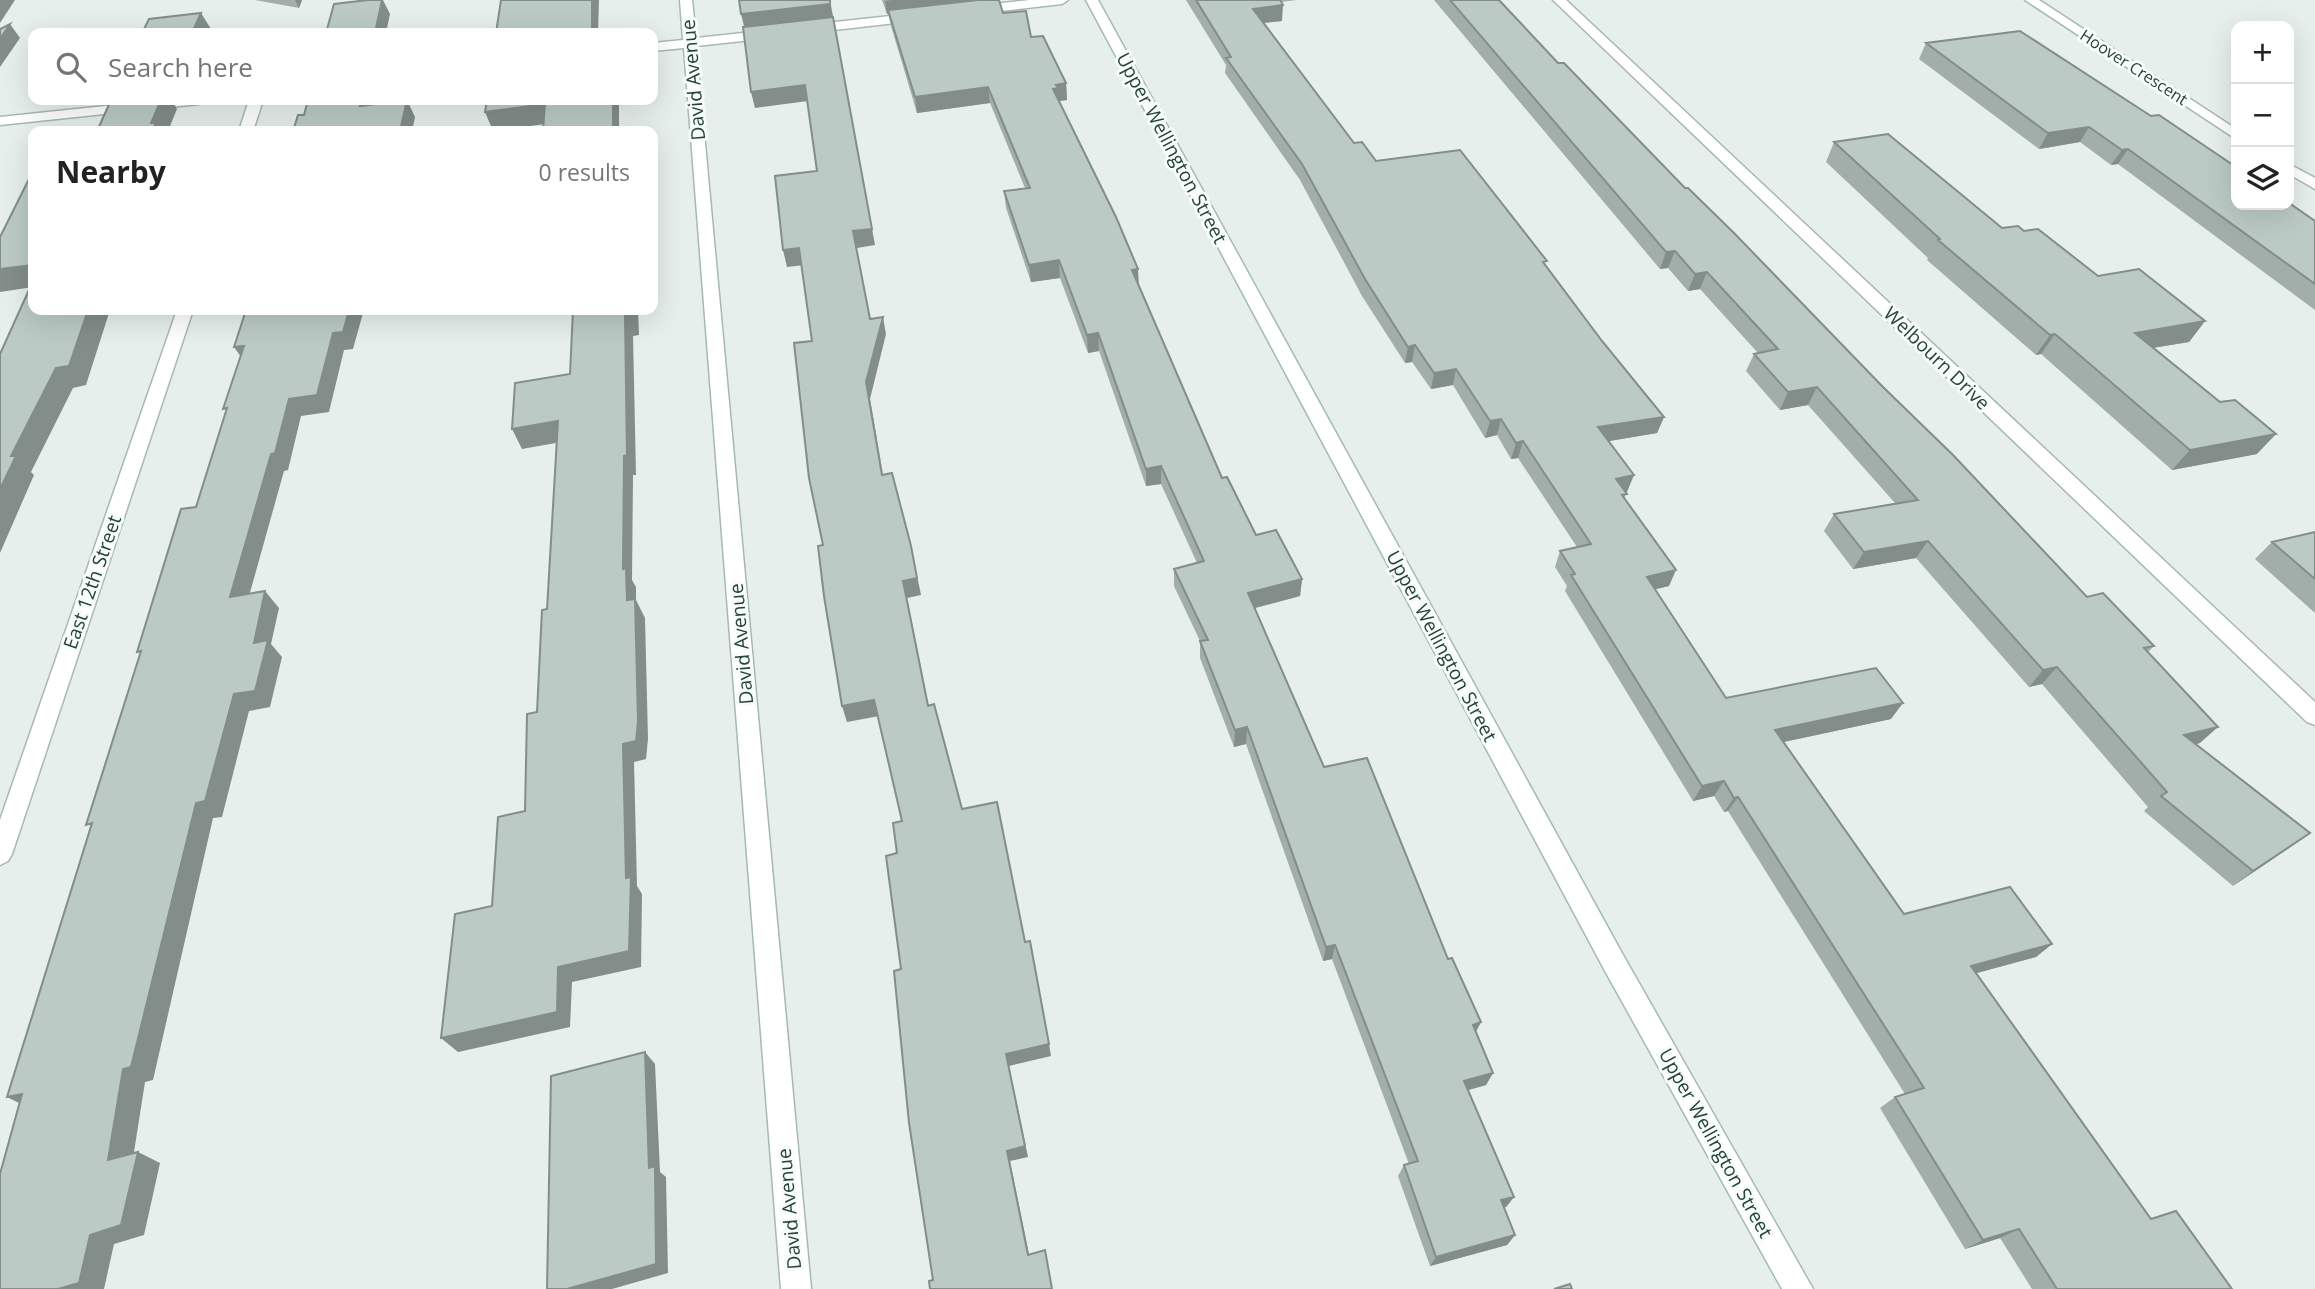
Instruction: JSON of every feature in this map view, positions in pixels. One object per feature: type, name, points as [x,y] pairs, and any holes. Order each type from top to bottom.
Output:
[{"type":"street","name":"David Avenue","points":[[686,0],[796,1289]]},
{"type":"street","points":[[966,11],[1062,0]]},
{"type":"street","name":"Upper Wellington Street","points":[[1092,0],[1614,963],[1798,1289]]},
{"type":"street","name":"Welbourn Drive","points":[[1559,0],[2315,716]]},
{"type":"street","name":"Hoover Crescent","points":[[2031,0],[2231,132]]},
{"type":"street","points":[[658,46],[938,14]]},
{"type":"street","points":[[0,121],[152,105]]},
{"type":"street","points":[[248,126],[254,105]]},
{"type":"street","points":[[2294,172],[2315,185]]},
{"type":"street","name":"East 12th Street","points":[[0,854],[183,315]]},
{"type":"building","points":[[382,0],[376,28],[327,28],[334,4]]},
{"type":"building","points":[[501,0],[592,0],[592,28],[497,28]]},
{"type":"building","points":[[739,0],[830,0],[830,4],[741,14]]},
{"type":"building","points":[[999,0],[1003,13],[1026,11],[1031,37],[1043,36],[1066,83],[1056,85],[1058,88],[1053,89],[1116,217],[1138,269],[1132,270],[1222,478],[1227,477],[1256,535],[1276,530],[1302,579],[1248,593],[1324,767],[1367,758],[1448,959],[1452,958],[1481,1022],[1473,1025],[1493,1073],[1464,1081],[1514,1197],[1501,1200],[1515,1235],[1436,1257],[1404,1165],[1418,1161],[1335,945],[1326,947],[1247,727],[1235,730],[1200,641],[1208,640],[1174,569],[1204,561],[1161,466],[1146,469],[1098,333],[1087,335],[1059,260],[1029,265],[1004,191],[1030,188],[988,87],[915,97],[888,10]]},
{"type":"building","points":[[1196,0],[1280,0],[1283,5],[1253,9],[1354,143],[1362,142],[1376,161],[1460,150],[1547,261],[1543,262],[1602,341],[1664,417],[1598,427],[1634,475],[1616,479],[1627,494],[1622,495],[1676,570],[1647,577],[1726,698],[1876,668],[1903,703],[1775,730],[1904,914],[2010,887],[2052,944],[1971,966],[2151,1219],[2176,1211],[2232,1289],[2057,1289],[2019,1229],[1983,1240],[1895,1097],[1924,1088],[1738,797],[1734,798],[1724,781],[1702,786],[1571,575],[1575,574],[1560,551],[1591,544],[1523,441],[1516,443],[1501,419],[1490,421],[1456,369],[1434,373],[1415,345],[1408,347],[1365,279],[1302,164],[1226,58],[1231,57]]},
{"type":"building","points":[[1450,0],[1499,0],[1558,63],[1564,63],[1685,188],[1734,233],[1953,455],[2087,597],[2103,593],[2154,646],[2144,648],[2218,727],[2184,735],[2310,833],[2253,871],[2161,796],[2167,792],[2057,667],[2043,670],[1928,541],[1864,552],[1834,514],[1918,500],[1817,387],[1788,392],[1754,354],[1778,349],[1707,272],[1695,274],[1675,251],[1666,252]]},
{"type":"building","points":[[201,13],[194,28],[144,28],[149,19]]},
{"type":"building","points":[[833,17],[872,229],[853,231],[870,319],[883,317],[866,382],[882,475],[892,473],[911,546],[917,578],[903,581],[928,706],[934,704],[962,809],[997,802],[1025,942],[1030,941],[1049,1044],[1006,1054],[1025,1146],[1007,1151],[1028,1255],[1045,1250],[1052,1289],[930,1289],[929,1281],[933,1280],[909,1123],[894,971],[901,969],[886,856],[897,853],[893,823],[902,821],[874,700],[842,706],[824,596],[818,546],[823,545],[809,478],[794,343],[812,341],[799,248],[783,250],[775,176],[817,171],[805,85],[751,92],[743,27]]},
{"type":"building","points":[[10,24],[0,39],[0,29]]},
{"type":"building","points":[[2020,31],[2151,116],[2159,115],[2231,164],[2231,210],[2294,210],[2294,206],[2315,221],[2315,284],[2128,149],[2122,150],[2089,127],[2048,133],[1926,43]]},
{"type":"building","points":[[109,105],[159,105],[151,123],[156,123],[154,126],[99,126]]},
{"type":"building","points":[[307,105],[406,105],[401,126],[295,126],[298,115],[304,115]]},
{"type":"building","points":[[486,105],[538,105],[485,112]]},
{"type":"building","points":[[545,105],[613,105],[613,126],[543,126]]},
{"type":"building","points":[[1888,134],[2002,228],[2018,226],[2024,231],[2038,229],[2098,276],[2139,269],[2205,321],[2135,333],[2220,402],[2235,400],[2276,434],[2190,450],[2055,334],[2050,335],[1938,240],[1940,239],[1834,142]]},
{"type":"building","points":[[28,181],[28,266],[0,269],[0,237]]},
{"type":"building","points":[[28,292],[28,315],[86,315],[69,366],[56,368],[11,456],[16,456],[0,489],[0,354]]},
{"type":"building","points":[[244,315],[348,315],[343,332],[333,333],[317,395],[289,399],[230,597],[265,591],[254,643],[268,640],[255,691],[234,694],[205,801],[196,803],[131,1067],[123,1069],[108,1160],[138,1152],[121,1225],[90,1235],[79,1283],[58,1289],[0,1289],[0,1174],[22,1094],[7,1097],[92,823],[86,825],[141,651],[137,652],[181,509],[196,507],[227,408],[223,409],[244,346],[234,347]]},
{"type":"building","points":[[573,315],[632,315],[625,316],[627,455],[624,456],[623,569],[626,568],[627,600],[635,599],[638,721],[636,741],[623,744],[626,878],[631,877],[629,951],[558,967],[557,1012],[441,1038],[455,914],[492,906],[498,817],[525,811],[527,714],[537,712],[542,610],[547,609],[558,421],[512,429],[515,383],[570,374]]},
{"type":"building","points":[[2315,532],[2315,579],[2272,542]]},
{"type":"building","points":[[645,1052],[649,1168],[655,1166],[656,1264],[567,1289],[547,1289],[551,1076]]},
{"type":"building","points":[[1570,1284],[1572,1289],[1554,1289]]}]
